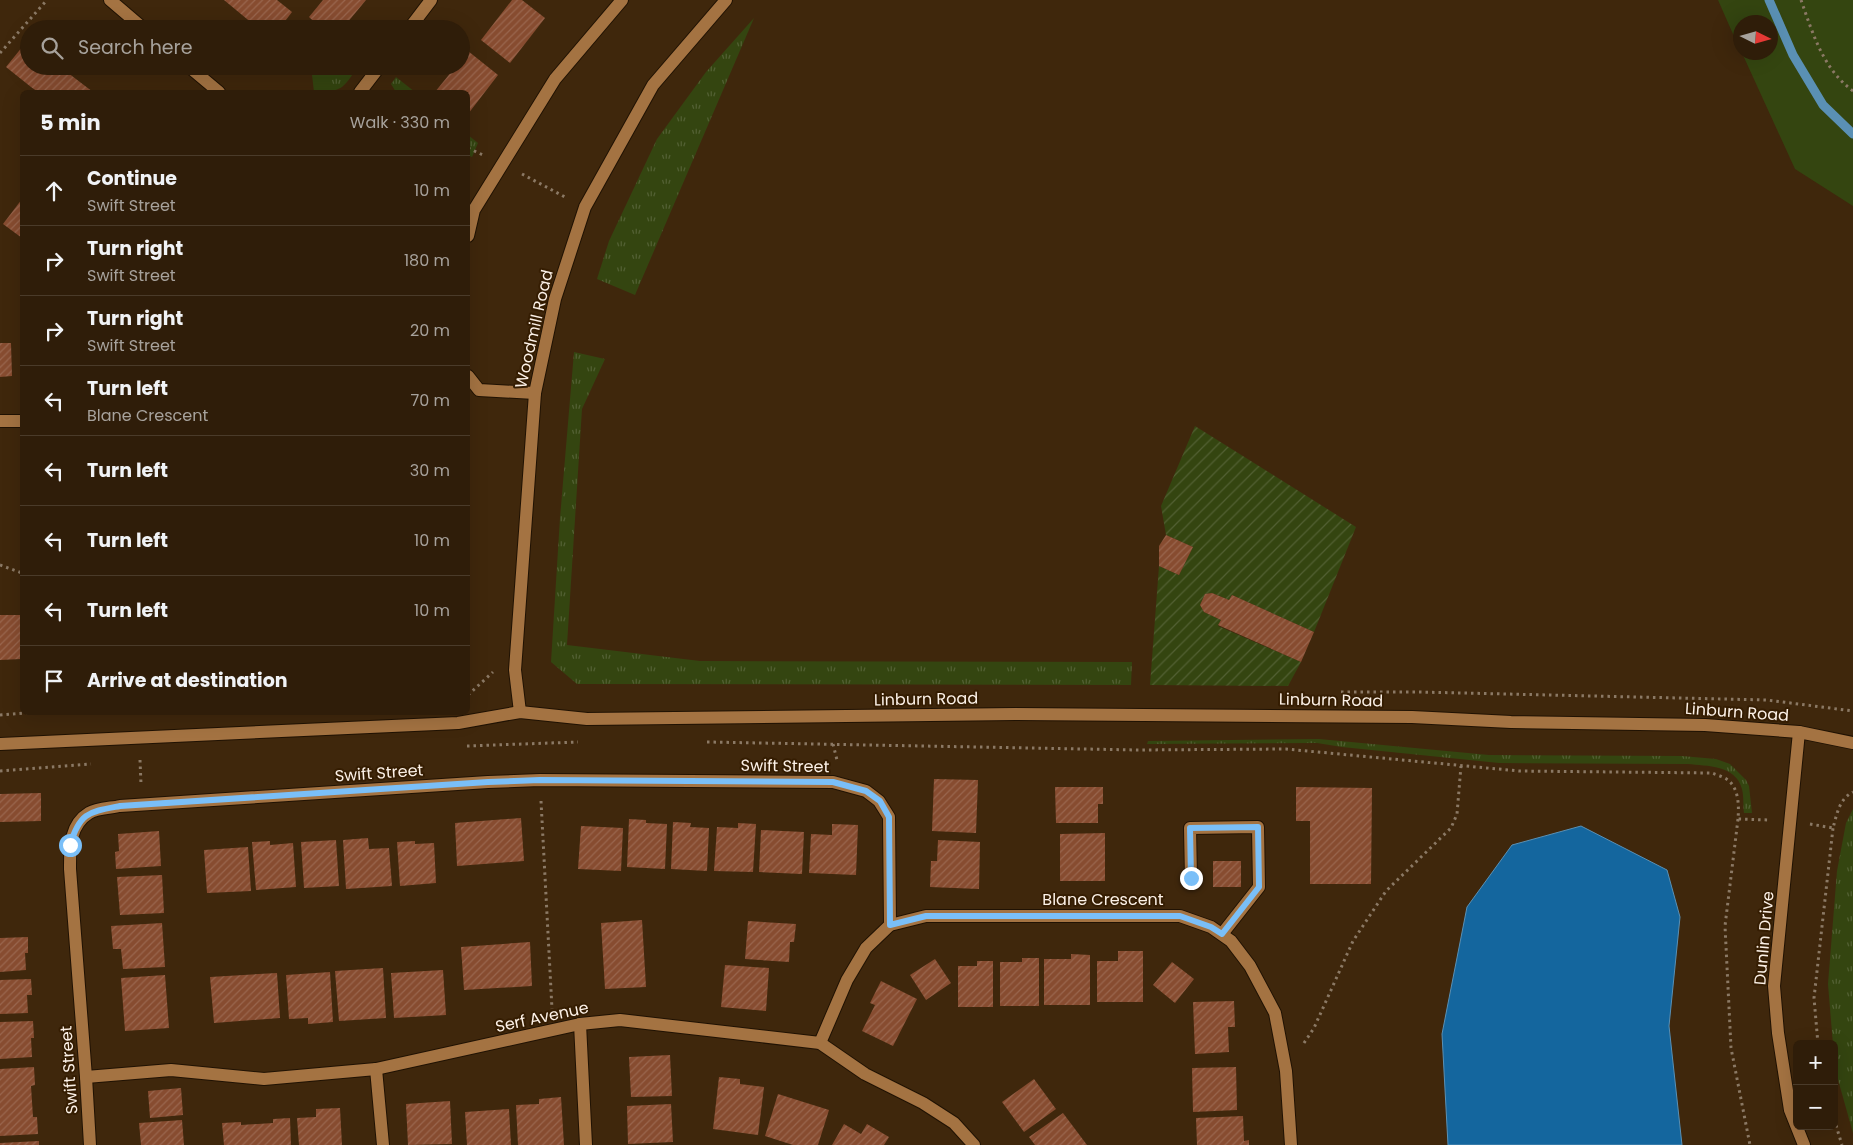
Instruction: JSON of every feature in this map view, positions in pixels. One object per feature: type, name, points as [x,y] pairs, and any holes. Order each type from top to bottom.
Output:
[{"type":"street","points":[[110,0],[133,20]]},
{"type":"street","points":[[416,20],[431,0]]},
{"type":"street","points":[[470,227],[474,210],[555,80],[622,0]]},
{"type":"street","name":"Woodmill Road","points":[[520,712],[515,670],[534,393],[555,299],[585,207],[653,85],[726,0]]},
{"type":"street","points":[[199,75],[217,90]]},
{"type":"street","points":[[362,90],[373,75]]},
{"type":"street","points":[[470,379],[479,390],[534,393]]},
{"type":"street","points":[[0,421],[20,421]]},
{"type":"street","name":"Linburn Road","points":[[0,744],[458,723],[520,712],[587,719],[1016,714],[1412,717],[1521,722],[1706,725],[1799,732],[1853,743]]},
{"type":"street","name":"Dunlin Drive","points":[[1799,732],[1774,986],[1778,1034],[1790,1110],[1804,1145]]},
{"type":"street","name":"Swift Street","points":[[90,1145],[70,845],[76,827],[90,812],[120,806],[488,782],[540,780],[833,782],[866,791],[880,801],[889,817],[890,925]]},
{"type":"street","points":[[1191,878],[1190,828],[1258,827],[1259,887],[1222,934]]},
{"type":"street","name":"Blane Crescent","points":[[820,1043],[847,980],[866,948],[890,925],[926,916],[1180,916],[1211,927],[1231,941],[1250,966],[1275,1013],[1286,1071],[1291,1145]]},
{"type":"street","name":"Serf Avenue","points":[[86,1077],[171,1070],[264,1079],[376,1069],[580,1024],[620,1020],[820,1043],[865,1074],[923,1103],[954,1123],[974,1145]]},
{"type":"street","points":[[580,1024],[586,1145]]},
{"type":"street","points":[[376,1069],[383,1145]]},
{"type":"path","points":[[30,20],[48,0]]},
{"type":"path","points":[[1801,0],[1817,46],[1841,82],[1853,91]]},
{"type":"path","points":[[0,53],[20,31]]},
{"type":"path","points":[[503,164],[585,207]]},
{"type":"path","points":[[0,565],[20,572]]},
{"type":"path","points":[[470,693],[495,669],[515,670]]},
{"type":"path","points":[[1339,692],[1767,700],[1853,711]]},
{"type":"path","points":[[0,715],[20,713]]},
{"type":"path","points":[[465,746],[582,742]]},
{"type":"path","points":[[705,742],[1138,750],[1286,748],[1519,770],[1712,773],[1728,780],[1734,788],[1739,806],[1725,926],[1730,1048],[1750,1145]]},
{"type":"path","points":[[131,761],[150,760]]},
{"type":"path","points":[[0,771],[94,764]]},
{"type":"path","points":[[1286,1071],[1314,1028],[1353,941],[1386,891],[1451,828],[1457,814],[1461,766]]},
{"type":"path","points":[[540,780],[553,1031]]},
{"type":"path","points":[[1818,1040],[1814,998],[1833,828],[1838,808],[1846,796],[1853,792]]},
{"type":"path","points":[[1738,819],[1791,821],[1833,828]]},
{"type":"path","points":[[1837,1130],[1842,1145]]},
{"type":"green space","points":[[1718,0],[1853,0],[1853,206],[1795,169],[1745,60],[1778,60],[1778,15],[1733,15],[1733,34]]},
{"type":"green space","points":[[754,18],[635,295],[597,279],[609,241],[657,139],[706,72]]},
{"type":"green space","points":[[312,75],[352,75],[341,88],[336,90],[314,90]]},
{"type":"green space","points":[[396,77],[412,90],[395,90],[391,84]]},
{"type":"green space","points":[[470,137],[478,143],[472,157],[470,156]]},
{"type":"green space","points":[[574,352],[605,359],[582,409],[567,645],[700,661],[1132,662],[1131,685],[577,684],[551,662],[560,518]]},
{"type":"green space","points":[[1195,426],[1356,527],[1314,632],[1232,595],[1229,600],[1212,593],[1205,594],[1200,605],[1204,612],[1221,620],[1218,626],[1301,662],[1288,686],[1150,685],[1159,566],[1179,575],[1193,547],[1166,535],[1161,506]]},
{"type":"green space","points":[[1319,739],[1489,755],[1682,756],[1716,759],[1730,764],[1746,780],[1749,786],[1752,813],[1744,813],[1742,789],[1734,775],[1720,768],[1704,765],[1499,763],[1317,743],[1147,744],[1148,741]]},
{"type":"green space","points":[[1853,809],[1853,1133],[1838,1080],[1838,1040],[1833,1040],[1828,984],[1837,871],[1846,823]]},
{"type":"water","points":[[1581,826],[1667,870],[1680,917],[1669,1026],[1682,1145],[1448,1145],[1442,1034],[1467,907],[1512,845]]},
{"type":"building","points":[[224,0],[277,0],[292,12],[286,20],[248,20]]},
{"type":"building","points":[[323,0],[366,0],[349,20],[312,20],[309,17]]},
{"type":"building","points":[[512,0],[522,0],[545,18],[510,63],[481,40]]},
{"type":"building","points":[[20,50],[20,75],[71,75],[90,90],[35,90],[6,67]]},
{"type":"building","points":[[470,53],[498,75],[470,111],[470,90],[437,90],[449,75],[470,75]]},
{"type":"building","points":[[20,202],[20,237],[3,224]]},
{"type":"building","points":[[0,343],[11,343],[12,376],[0,377]]},
{"type":"building","points":[[1166,535],[1193,547],[1179,575],[1159,566],[1159,546]]},
{"type":"building","points":[[1212,593],[1229,600],[1232,595],[1314,632],[1301,662],[1218,625],[1221,620],[1204,612],[1200,605],[1205,594]]},
{"type":"building","points":[[0,615],[20,615],[20,659],[0,660]]},
{"type":"building","points":[[934,779],[978,780],[976,833],[932,831]]},
{"type":"building","points":[[1055,787],[1103,787],[1103,804],[1098,804],[1098,823],[1056,823]]},
{"type":"building","points":[[1296,787],[1372,788],[1371,884],[1310,884],[1310,821],[1296,821]]},
{"type":"building","points":[[41,793],[41,821],[0,822],[0,794]]},
{"type":"building","points":[[521,818],[524,861],[457,866],[455,823]]},
{"type":"building","points":[[629,819],[646,820],[646,823],[667,824],[665,869],[627,867]]},
{"type":"building","points":[[673,822],[691,823],[690,827],[709,828],[707,871],[671,869]]},
{"type":"building","points":[[738,823],[756,824],[753,872],[714,871],[717,827],[738,828]]},
{"type":"building","points":[[832,824],[858,825],[856,875],[809,873],[811,834],[832,835]]},
{"type":"building","points":[[581,826],[623,828],[621,871],[578,869]]},
{"type":"building","points":[[761,830],[804,832],[802,874],[759,872]]},
{"type":"building","points":[[159,831],[161,866],[116,869],[115,852],[119,851],[118,834]]},
{"type":"building","points":[[1105,833],[1105,881],[1060,881],[1060,834]]},
{"type":"building","points":[[368,838],[369,849],[389,848],[392,886],[346,889],[343,840]]},
{"type":"building","points":[[336,840],[339,886],[304,888],[301,842]]},
{"type":"building","points":[[938,840],[980,842],[979,889],[930,887],[931,861],[937,861]]},
{"type":"building","points":[[270,841],[270,845],[293,843],[296,887],[256,890],[252,842]]},
{"type":"building","points":[[415,841],[415,844],[434,843],[436,883],[400,886],[397,842]]},
{"type":"building","points":[[248,847],[251,891],[207,893],[204,850]]},
{"type":"building","points":[[1213,861],[1241,861],[1241,887],[1213,887]]},
{"type":"building","points":[[162,875],[164,913],[120,915],[117,877]]},
{"type":"building","points":[[642,920],[646,987],[605,989],[601,923]]},
{"type":"building","points":[[748,921],[796,924],[794,942],[790,942],[789,962],[745,959]]},
{"type":"building","points":[[162,923],[165,967],[123,969],[121,949],[113,949],[111,926]]},
{"type":"building","points":[[28,937],[28,953],[25,953],[26,970],[0,972],[0,938]]},
{"type":"building","points":[[530,942],[532,986],[464,990],[461,947]]},
{"type":"building","points":[[1118,951],[1143,951],[1143,1002],[1097,1002],[1097,961],[1118,961]]},
{"type":"building","points":[[1071,954],[1090,955],[1090,1005],[1044,1005],[1044,959],[1071,959]]},
{"type":"building","points":[[1022,958],[1039,958],[1039,1006],[1000,1006],[1000,962],[1022,962]]},
{"type":"building","points":[[935,959],[951,983],[926,1000],[910,975]]},
{"type":"building","points":[[977,961],[993,961],[993,1007],[958,1007],[958,966],[977,966]]},
{"type":"building","points":[[1172,962],[1194,979],[1175,1003],[1153,985]]},
{"type":"building","points":[[725,965],[769,968],[766,1011],[721,1007]]},
{"type":"building","points":[[383,968],[386,1018],[339,1021],[335,971]]},
{"type":"building","points":[[443,970],[446,1015],[394,1018],[391,973]]},
{"type":"building","points":[[330,972],[333,1022],[308,1024],[308,1018],[289,1019],[286,975]]},
{"type":"building","points":[[277,973],[280,1018],[214,1023],[210,977]]},
{"type":"building","points":[[165,975],[169,1028],[125,1031],[121,978]]},
{"type":"building","points":[[31,979],[32,995],[27,995],[28,1013],[0,1014],[0,980]]},
{"type":"building","points":[[881,981],[917,999],[893,1046],[862,1031],[875,1005],[870,1003]]},
{"type":"building","points":[[1234,1001],[1235,1027],[1228,1027],[1229,1052],[1195,1054],[1193,1002]]},
{"type":"building","points":[[33,1021],[34,1038],[31,1038],[32,1057],[0,1059],[0,1022]]},
{"type":"building","points":[[670,1055],[672,1096],[631,1097],[629,1057]]},
{"type":"building","points":[[34,1067],[35,1085],[31,1086],[33,1117],[37,1117],[38,1134],[0,1136],[0,1069]]},
{"type":"building","points":[[1236,1067],[1237,1110],[1193,1112],[1192,1068]]},
{"type":"building","points":[[719,1077],[740,1079],[740,1084],[764,1087],[758,1135],[713,1129]]},
{"type":"building","points":[[1034,1079],[1056,1109],[1024,1132],[1002,1102]]},
{"type":"building","points":[[181,1088],[183,1115],[150,1118],[148,1091]]},
{"type":"building","points":[[778,1094],[829,1110],[818,1145],[793,1145],[765,1136]]},
{"type":"building","points":[[561,1097],[564,1145],[518,1145],[516,1105],[539,1104],[539,1099]]},
{"type":"building","points":[[450,1101],[452,1144],[408,1145],[406,1104]]},
{"type":"building","points":[[671,1104],[673,1142],[628,1144],[627,1106]]},
{"type":"building","points":[[340,1108],[342,1145],[299,1145],[297,1118],[316,1117],[316,1109]]},
{"type":"building","points":[[509,1109],[511,1145],[467,1145],[465,1112]]},
{"type":"building","points":[[1063,1113],[1087,1145],[1035,1145],[1029,1137]]},
{"type":"building","points":[[1243,1116],[1244,1141],[1249,1140],[1249,1145],[1197,1145],[1196,1118]]},
{"type":"building","points":[[290,1118],[291,1145],[224,1145],[222,1123],[241,1122],[241,1125],[273,1123],[273,1119]]},
{"type":"building","points":[[182,1120],[184,1145],[141,1145],[139,1123]]},
{"type":"building","points":[[844,1124],[861,1134],[867,1124],[889,1137],[884,1145],[832,1145]]},
{"type":"building","points":[[39,1141],[39,1145],[0,1145],[0,1143]]},
{"type":"waterway","points":[[1769,0],[1793,55],[1823,105],[1853,134]]},
{"type":"route","points":[[70,845],[76,827],[90,812],[120,806],[540,780],[833,782],[866,791],[880,801],[889,817],[890,925],[926,916],[1180,916],[1211,927],[1222,934],[1259,887],[1258,827],[1190,828],[1191,878]]}]
